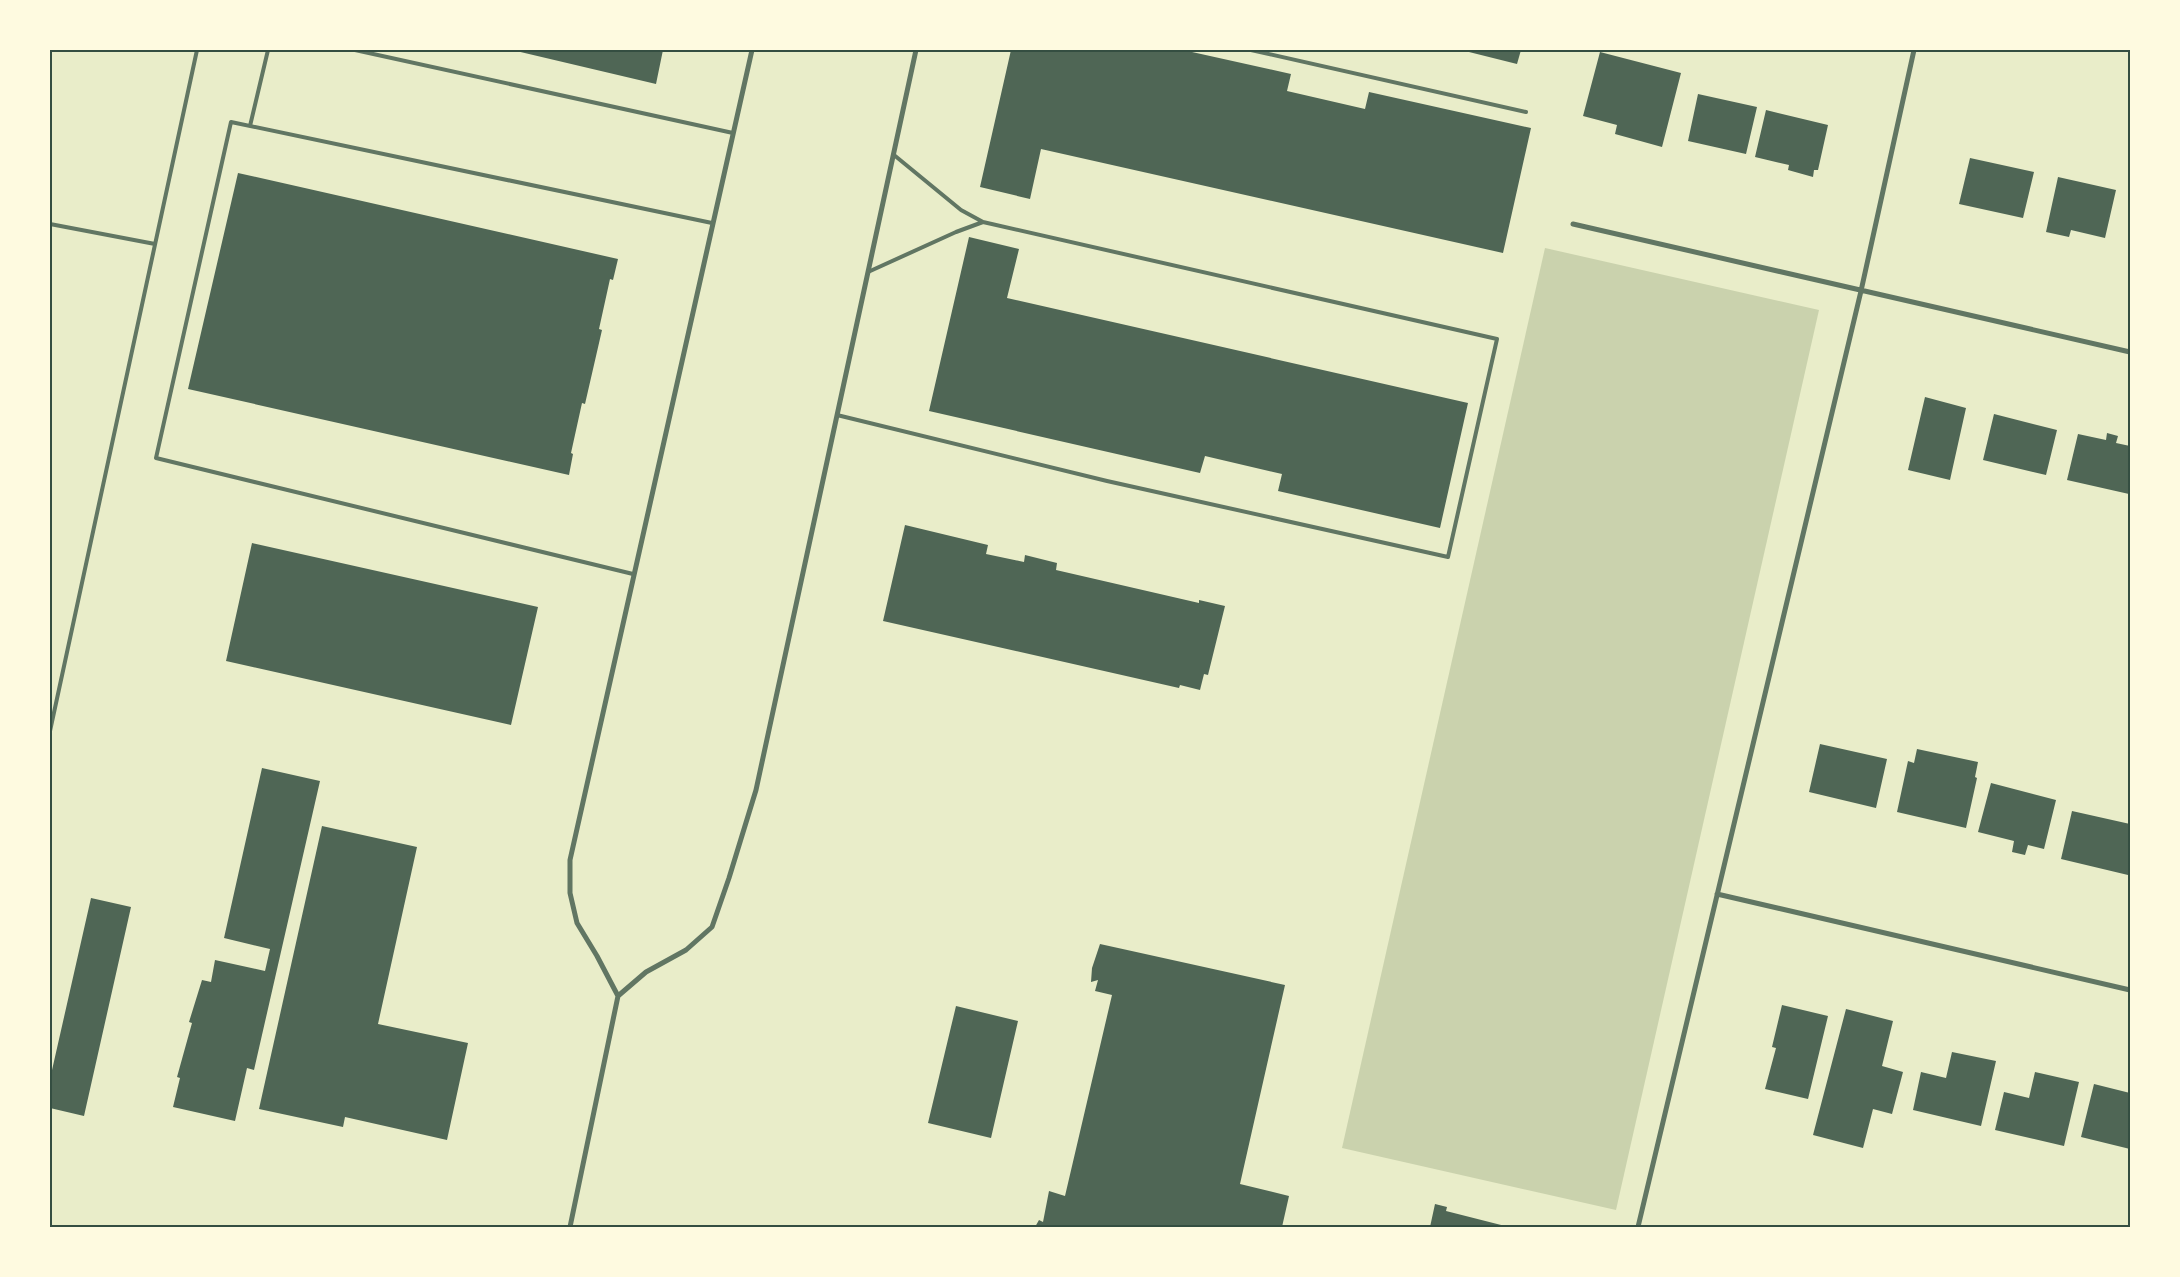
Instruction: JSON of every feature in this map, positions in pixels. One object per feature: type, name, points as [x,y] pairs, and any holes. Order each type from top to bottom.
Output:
[{"type":"street","points":[[618,996],[577,923],[570,893],[570,860],[752,50]]},
{"type":"street","points":[[570,1227],[618,996],[646,972],[686,950],[712,927],[756,790],[916,50]]},
{"type":"street","points":[[1638,1227],[1861,291],[1914,50]]},
{"type":"street","points":[[1573,224],[2130,352]]},
{"type":"street","points":[[1717,894],[2130,990]]},
{"type":"lane","points":[[50,731],[197,50]]},
{"type":"lane","points":[[250,126],[268,50]]},
{"type":"lane","points":[[355,50],[733,133]]},
{"type":"lane","points":[[1251,50],[1526,112]]},
{"type":"lane","points":[[633,574],[156,458],[231,122],[712,223]]},
{"type":"lane","points":[[838,415],[1107,481],[1448,557],[1497,340],[983,222],[961,210],[894,155]]},
{"type":"lane","points":[[868,272],[956,232],[983,222]]},
{"type":"lane","points":[[50,224],[155,244]]},
{"type":"green space","points":[[1545,248],[1819,310],[1616,1210],[1342,1148]]},
{"type":"building","points":[[512,50],[663,50],[656,84]]},
{"type":"building","points":[[1011,50],[1183,50],[1291,74],[1287,91],[1365,109],[1369,92],[1531,128],[1503,253],[1041,149],[1030,199],[980,187]]},
{"type":"building","points":[[1461,50],[1521,50],[1517,64]]},
{"type":"building","points":[[1600,52],[1681,73],[1662,147],[1615,134],[1617,125],[1583,116]]},
{"type":"building","points":[[1698,94],[1757,107],[1746,154],[1688,141]]},
{"type":"building","points":[[1766,110],[1828,125],[1818,170],[1814,170],[1813,177],[1788,170],[1789,165],[1755,157]]},
{"type":"building","points":[[1970,158],[2034,172],[2023,218],[1959,204]]},
{"type":"building","points":[[238,173],[618,259],[613,280],[610,279],[599,329],[602,330],[585,404],[582,403],[571,453],[573,454],[569,475],[188,389]]},
{"type":"building","points":[[2058,177],[2116,190],[2105,238],[2071,230],[2069,237],[2046,232]]},
{"type":"building","points":[[969,237],[1019,249],[1007,298],[1468,403],[1440,528],[1278,491],[1282,474],[1205,456],[1200,473],[929,411]]},
{"type":"building","points":[[1925,397],[1966,408],[1950,480],[1908,470]]},
{"type":"building","points":[[1994,414],[2057,430],[2046,475],[1983,460]]},
{"type":"building","points":[[2107,433],[2118,436],[2116,443],[2130,446],[2129,494],[2067,480],[2078,434],[2106,440]]},
{"type":"building","points":[[905,525],[988,545],[986,554],[1024,562],[1025,555],[1057,563],[1056,570],[1199,603],[1199,600],[1225,606],[1208,675],[1204,674],[1200,690],[1180,685],[1179,688],[883,621]]},
{"type":"building","points":[[252,543],[538,607],[511,725],[226,661]]},
{"type":"building","points":[[1820,744],[1887,759],[1876,808],[1809,792]]},
{"type":"building","points":[[1917,749],[1978,762],[1975,777],[1977,778],[1966,828],[1897,812],[1908,761],[1914,763]]},
{"type":"building","points":[[262,768],[320,781],[254,1070],[247,1068],[235,1121],[173,1107],[180,1078],[177,1077],[192,1023],[189,1022],[202,980],[211,982],[215,960],[265,971],[270,949],[224,938]]},
{"type":"building","points":[[1991,783],[2056,800],[2044,849],[2028,845],[2025,855],[2012,852],[2014,841],[1978,832]]},
{"type":"building","points":[[2072,811],[2130,824],[2130,867],[2128,875],[2061,859]]},
{"type":"building","points":[[322,826],[417,847],[378,1024],[468,1043],[447,1140],[345,1117],[343,1127],[259,1109]]},
{"type":"building","points":[[91,898],[131,907],[84,1116],[50,1108],[50,1079]]},
{"type":"building","points":[[1100,944],[1285,985],[1240,1184],[1289,1196],[1282,1227],[1035,1227],[1039,1220],[1043,1222],[1049,1191],[1065,1196],[1112,995],[1095,991],[1098,980],[1091,982],[1092,968]]},
{"type":"building","points":[[1782,1005],[1828,1016],[1808,1099],[1765,1089],[1776,1048],[1772,1047]]},
{"type":"building","points":[[956,1006],[1018,1021],[991,1138],[928,1123]]},
{"type":"building","points":[[1846,1009],[1893,1021],[1882,1066],[1903,1072],[1892,1114],[1873,1109],[1863,1148],[1813,1135]]},
{"type":"building","points":[[1952,1052],[1996,1061],[1981,1126],[1913,1110],[1921,1072],[1946,1078]]},
{"type":"building","points":[[2035,1072],[2079,1082],[2064,1146],[1995,1130],[2004,1092],[2029,1098]]},
{"type":"building","points":[[2094,1084],[2130,1093],[2130,1149],[2081,1137]]},
{"type":"building","points":[[1435,1204],[1447,1207],[1446,1211],[1509,1227],[1430,1227]]}]
